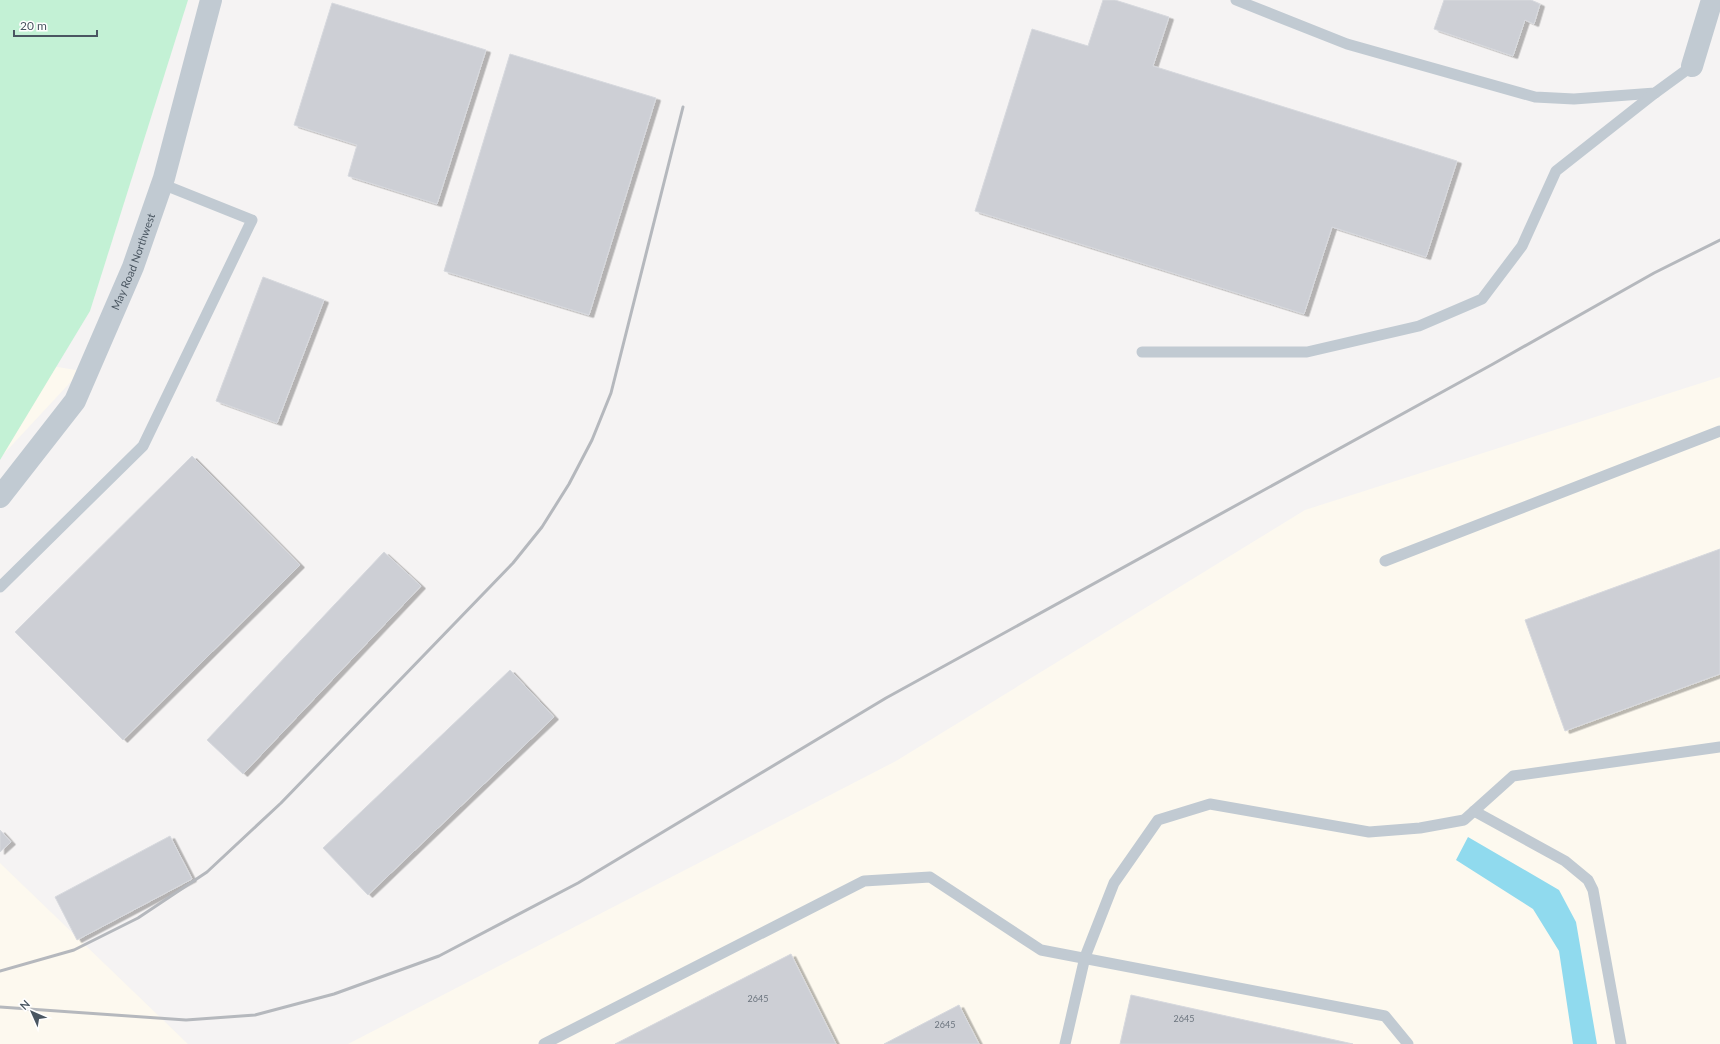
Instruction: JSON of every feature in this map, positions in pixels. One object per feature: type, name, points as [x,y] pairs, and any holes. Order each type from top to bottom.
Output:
[{"type":"street","name":"May Road Northwest","points":[[0,496],[75,401],[133,267],[162,184],[211,0]]},
{"type":"street","points":[[1692,66],[1712,0]]},
{"type":"lane","points":[[1236,0],[1347,44],[1535,97],[1574,99],[1655,93]]},
{"type":"lane","points":[[1142,352],[1307,352],[1419,326],[1482,299],[1522,246],[1556,171],[1655,93],[1692,66]]},
{"type":"lane","points":[[0,587],[144,446],[252,220],[162,184]]},
{"type":"lane","points":[[1385,561],[1720,431]]},
{"type":"lane","points":[[1065,1044],[1085,957],[1114,883],[1158,820],[1210,804],[1369,832],[1420,828],[1464,820],[1513,776],[1720,747]]},
{"type":"lane","points":[[1474,811],[1565,861],[1588,880],[1594,898],[1621,1044]]},
{"type":"lane","points":[[544,1044],[864,881],[930,877],[1041,950],[1085,957],[1385,1016],[1408,1044]]},
{"type":"shaded area","points":[[0,357],[81,371],[0,458]]},
{"type":"shaded area","points":[[1720,377],[1720,1044],[348,1044],[896,761],[1305,510]]},
{"type":"shaded area","points":[[0,863],[188,1044],[0,1044]]},
{"type":"green space","points":[[0,0],[188,0],[90,311],[0,460]]},
{"type":"water","points":[[1468,837],[1559,890],[1576,922],[1597,1044],[1573,1044],[1559,951],[1533,909],[1456,860]]},
{"type":"building","points":[[1103,0],[1115,0],[1169,17],[1153,66],[1457,161],[1426,257],[1332,227],[1304,314],[975,211],[1032,29],[1088,46]]},
{"type":"building","points":[[1444,0],[1531,0],[1540,4],[1534,24],[1525,20],[1513,56],[1434,29]]},
{"type":"building","points":[[332,3],[486,50],[437,204],[348,176],[357,145],[294,125]]},
{"type":"building","points":[[510,54],[656,98],[589,315],[444,271]]},
{"type":"building","points":[[263,277],[324,300],[277,423],[216,401]]},
{"type":"building","points":[[192,456],[300,565],[123,740],[15,632]]},
{"type":"building","points":[[1720,549],[1720,674],[1565,731],[1525,620]]},
{"type":"building","points":[[384,552],[421,586],[243,774],[207,740]]},
{"type":"building","points":[[510,670],[554,717],[368,895],[323,848]]},
{"type":"building","points":[[0,830],[11,842],[0,852]]},
{"type":"building","points":[[170,836],[192,879],[77,940],[55,897]]},
{"type":"building","points":[[791,954],[836,1044],[615,1044]]},
{"type":"building","points":[[1131,995],[1353,1044],[1120,1044]]},
{"type":"building","points":[[959,1005],[979,1044],[884,1044]]},
{"type":"railway","points":[[0,971],[74,950],[138,918],[207,872],[281,803],[513,563],[542,527],[569,484],[592,440],[611,393],[683,107]]},
{"type":"railway","points":[[0,1007],[186,1020],[255,1015],[334,994],[439,956],[578,883],[886,698],[1493,364],[1654,273],[1720,240]]}]
